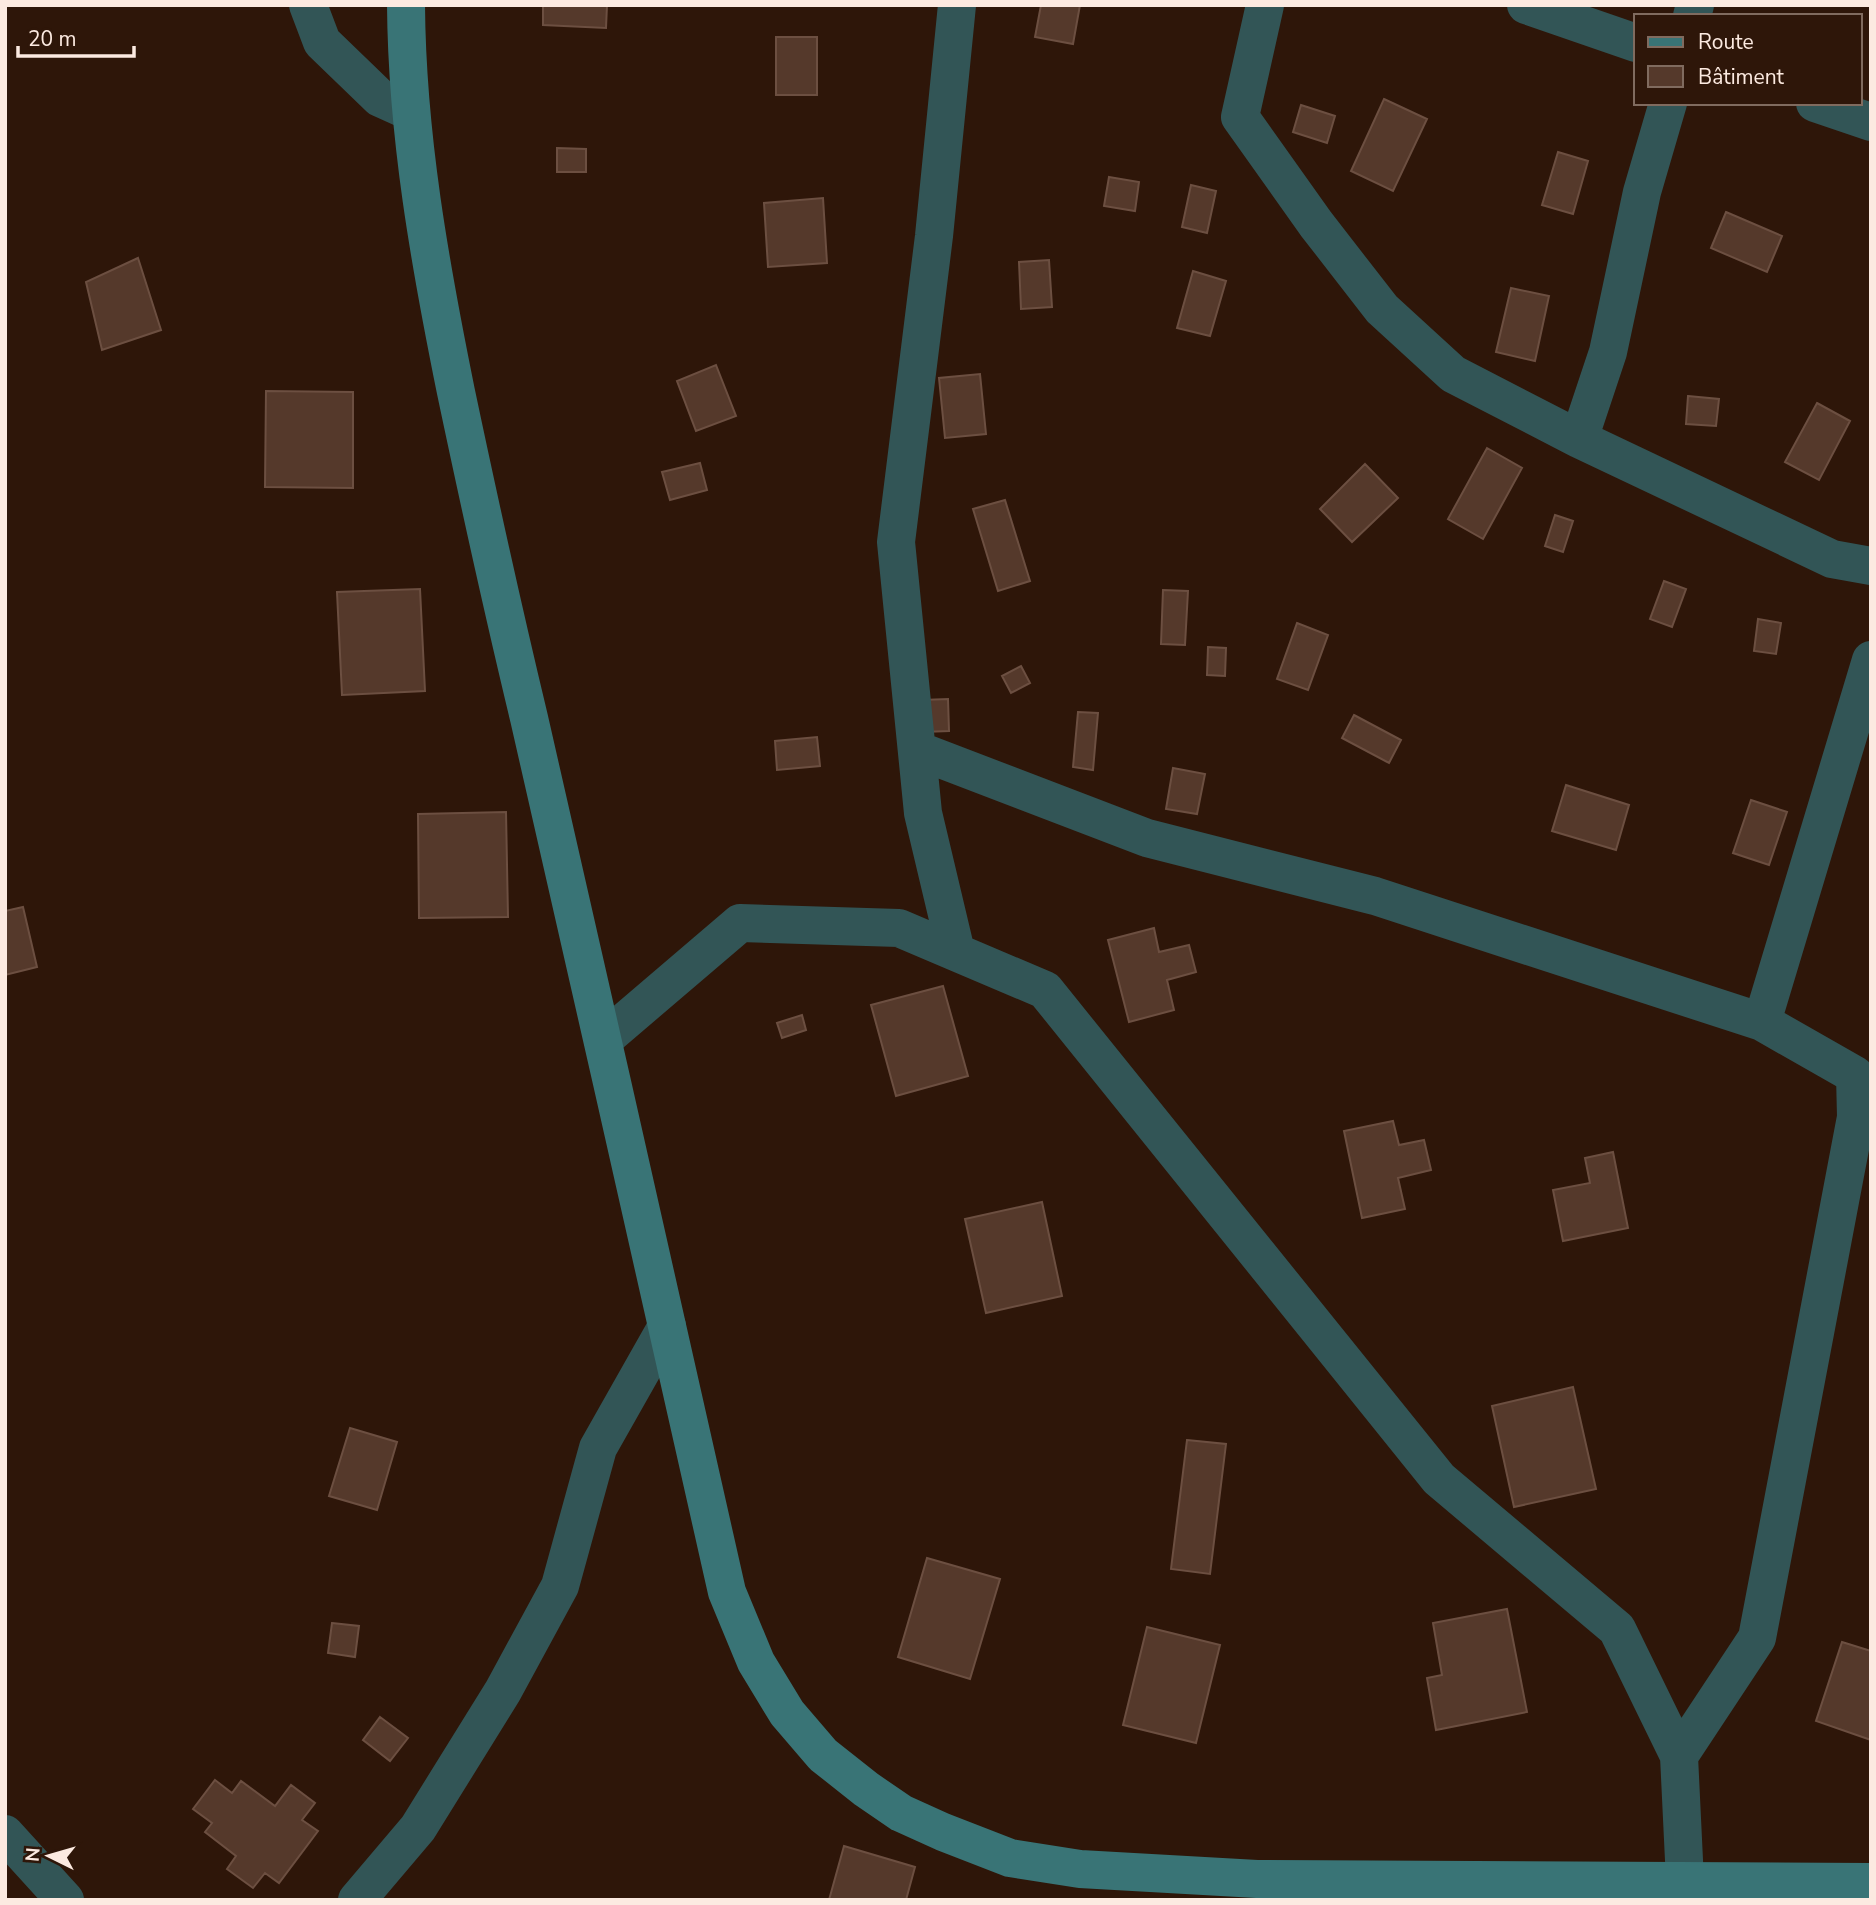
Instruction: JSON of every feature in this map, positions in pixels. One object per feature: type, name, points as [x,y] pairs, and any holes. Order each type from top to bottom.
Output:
[{"type":"main road","points":[[406,5],[406,54],[418,183],[478,500],[727,1592],[756,1662],[787,1713],[822,1755],[866,1790],[901,1813],[1010,1858],[1080,1869],[1256,1878],[1871,1882]]},
{"type":"street","points":[[308,5],[321,42],[380,98],[411,112]]},
{"type":"street","points":[[957,5],[934,236],[897,542],[923,813],[957,952]]},
{"type":"street","points":[[1265,5],[1240,117],[1316,224],[1382,309],[1452,374],[1579,439],[1832,559],[1871,566]]},
{"type":"street","points":[[1525,5],[1634,42]]},
{"type":"street","points":[[1579,439],[1608,352],[1642,192],[1667,105]]},
{"type":"street","points":[[1821,105],[1871,122]]},
{"type":"street","points":[[1762,1022],[1871,660]]},
{"type":"street","points":[[917,750],[1147,838],[1375,896],[1762,1022],[1863,1077],[1757,1637],[1679,1756]]},
{"type":"street","points":[[603,1040],[740,923],[899,928],[1045,990],[1439,1479],[1617,1629],[1679,1756],[1685,1881]]},
{"type":"street","points":[[357,1900],[418,1828],[503,1690],[561,1586],[598,1448],[667,1326]]},
{"type":"street","points":[[5,1834],[65,1900]]},
{"type":"building","points":[[543,5],[607,5],[606,28],[543,25]]},
{"type":"building","points":[[1041,5],[1080,5],[1073,44],[1035,37]]},
{"type":"building","points":[[776,37],[817,37],[817,95],[776,95]]},
{"type":"building","points":[[1384,99],[1427,119],[1393,191],[1351,171]]},
{"type":"building","points":[[1301,105],[1335,116],[1327,143],[1293,132]]},
{"type":"building","points":[[557,148],[586,149],[586,172],[557,172]]},
{"type":"building","points":[[1558,152],[1588,161],[1573,214],[1542,205]]},
{"type":"building","points":[[1109,177],[1139,182],[1135,211],[1104,206]]},
{"type":"building","points":[[1191,185],[1216,191],[1207,233],[1182,227]]},
{"type":"building","points":[[823,198],[827,263],[768,267],[764,203]]},
{"type":"building","points":[[1726,212],[1782,236],[1767,272],[1711,248]]},
{"type":"building","points":[[138,258],[161,330],[102,350],[86,282]]},
{"type":"building","points":[[1049,260],[1052,307],[1021,309],[1019,262]]},
{"type":"building","points":[[1193,271],[1226,281],[1210,336],[1177,328]]},
{"type":"building","points":[[1511,288],[1549,296],[1535,361],[1496,352]]},
{"type":"building","points":[[716,365],[736,416],[696,431],[677,381]]},
{"type":"building","points":[[980,374],[986,434],[945,438],[939,378]]},
{"type":"building","points":[[266,391],[353,392],[353,488],[265,487]]},
{"type":"building","points":[[1688,396],[1719,399],[1716,426],[1686,424]]},
{"type":"building","points":[[1817,403],[1850,421],[1819,480],[1785,462]]},
{"type":"building","points":[[1487,448],[1522,468],[1483,539],[1448,519]]},
{"type":"building","points":[[700,463],[707,490],[670,500],[662,472]]},
{"type":"building","points":[[1365,464],[1398,498],[1352,542],[1320,509]]},
{"type":"building","points":[[1005,500],[1030,581],[998,591],[973,509]]},
{"type":"building","points":[[1555,515],[1573,521],[1563,552],[1545,546]]},
{"type":"building","points":[[1664,581],[1686,589],[1672,627],[1650,619]]},
{"type":"building","points":[[420,589],[425,691],[342,695],[337,592]]},
{"type":"building","points":[[1163,590],[1188,591],[1185,645],[1161,644]]},
{"type":"building","points":[[1758,619],[1781,623],[1776,654],[1754,651]]},
{"type":"building","points":[[1297,623],[1328,635],[1308,690],[1277,679]]},
{"type":"building","points":[[1208,647],[1226,648],[1225,676],[1207,675]]},
{"type":"building","points":[[1021,666],[1030,683],[1011,693],[1002,676]]},
{"type":"building","points":[[948,699],[949,731],[923,732],[922,700]]},
{"type":"building","points":[[1078,712],[1098,713],[1093,770],[1073,767]]},
{"type":"building","points":[[1354,715],[1401,740],[1389,763],[1342,738]]},
{"type":"building","points":[[817,737],[820,766],[777,770],[775,741]]},
{"type":"building","points":[[1173,768],[1205,774],[1197,814],[1166,809]]},
{"type":"building","points":[[1566,785],[1629,805],[1616,850],[1552,831]]},
{"type":"building","points":[[1751,800],[1787,812],[1769,865],[1733,853]]},
{"type":"building","points":[[506,812],[508,917],[419,918],[418,814]]},
{"type":"building","points":[[23,907],[37,967],[5,975],[5,911]]},
{"type":"building","points":[[1154,928],[1159,952],[1189,945],[1196,972],[1167,980],[1174,1010],[1129,1022],[1108,940]]},
{"type":"building","points":[[943,986],[968,1076],[896,1096],[871,1005]]},
{"type":"building","points":[[802,1015],[806,1030],[782,1038],[777,1023]]},
{"type":"building","points":[[1393,1121],[1399,1145],[1424,1140],[1431,1170],[1398,1178],[1405,1209],[1362,1218],[1344,1131]]},
{"type":"building","points":[[1613,1152],[1628,1228],[1563,1241],[1553,1190],[1590,1183],[1585,1158]]},
{"type":"building","points":[[1042,1202],[1062,1296],[986,1313],[965,1219]]},
{"type":"building","points":[[1573,1387],[1596,1489],[1514,1507],[1492,1406]]},
{"type":"building","points":[[350,1428],[397,1442],[377,1510],[329,1496]]},
{"type":"building","points":[[1187,1440],[1226,1444],[1210,1574],[1171,1569]]},
{"type":"building","points":[[927,1558],[1000,1579],[970,1679],[898,1657]]},
{"type":"building","points":[[1507,1609],[1527,1712],[1436,1730],[1427,1678],[1442,1675],[1433,1623]]},
{"type":"building","points":[[332,1623],[359,1626],[355,1657],[328,1653]]},
{"type":"building","points":[[1147,1627],[1220,1645],[1196,1743],[1123,1725]]},
{"type":"building","points":[[1842,1642],[1871,1651],[1871,1740],[1816,1721]]},
{"type":"building","points":[[380,1717],[408,1738],[390,1761],[363,1740]]},
{"type":"building","points":[[215,1780],[232,1793],[241,1781],[275,1806],[291,1785],[315,1803],[302,1820],[318,1831],[279,1883],[265,1873],[253,1888],[227,1869],[236,1856],[205,1832],[212,1823],[193,1809]]},
{"type":"building","points":[[844,1846],[915,1867],[906,1900],[829,1900]]}]
